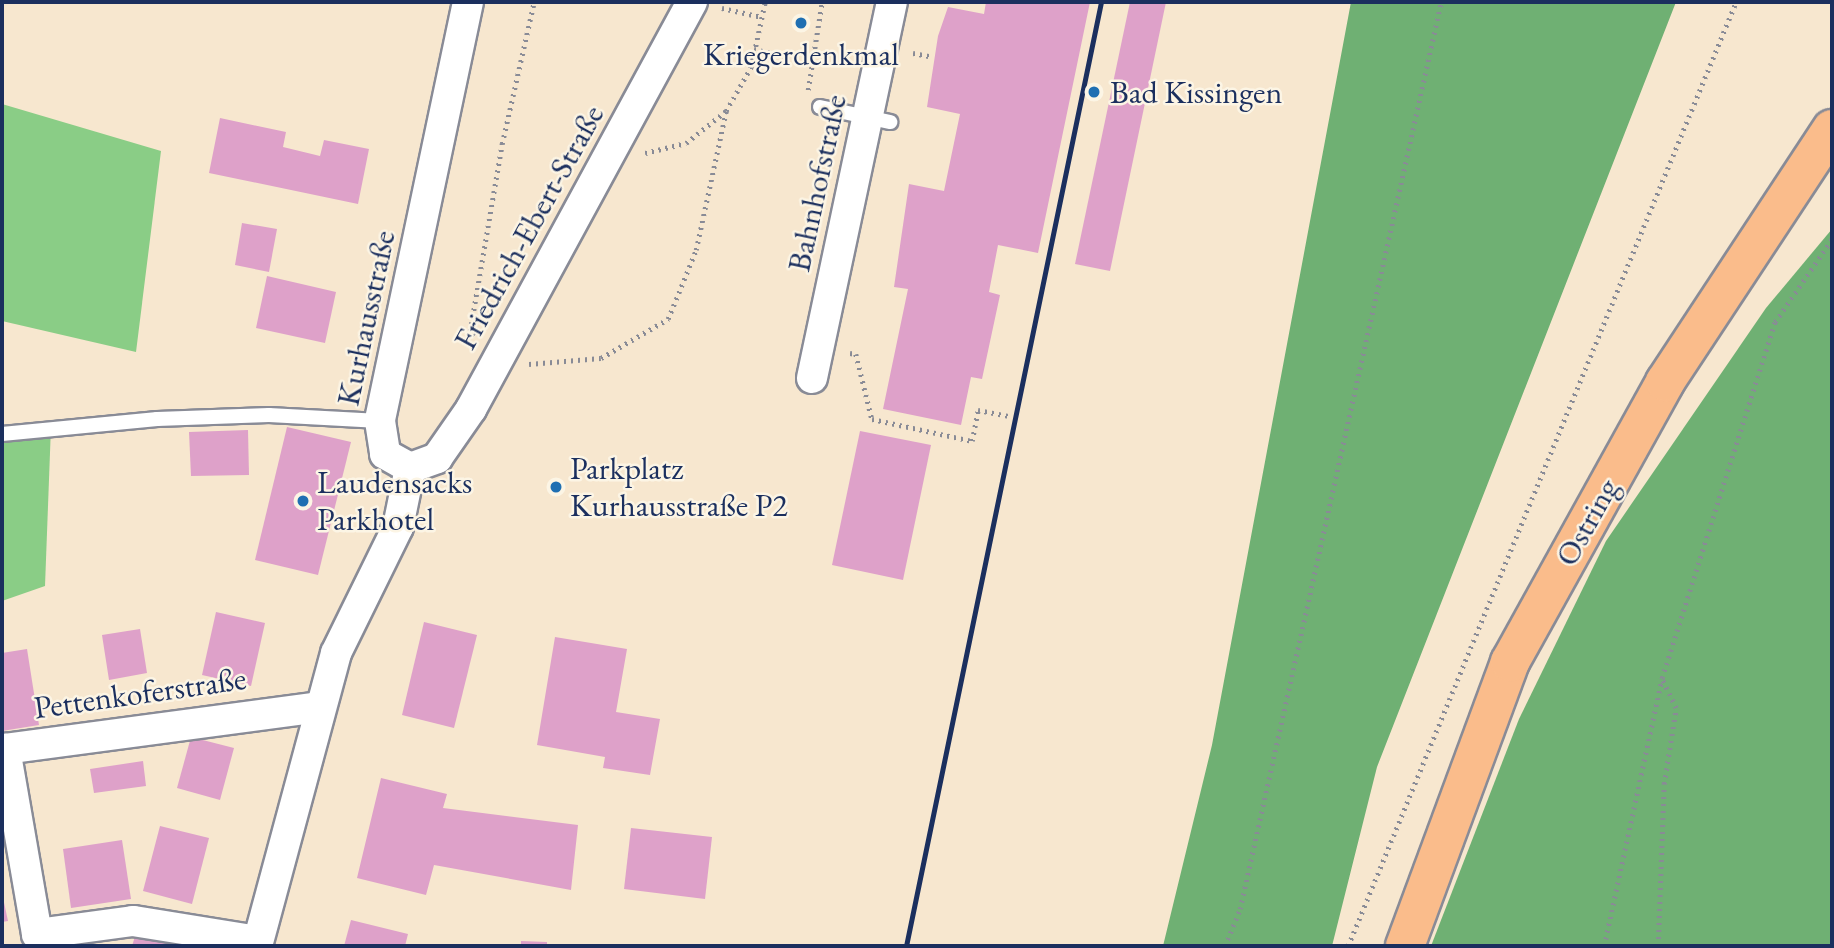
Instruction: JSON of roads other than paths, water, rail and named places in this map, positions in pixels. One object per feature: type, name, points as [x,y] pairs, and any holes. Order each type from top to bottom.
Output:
[{"type":"main road","name":"Ostring","points":[[1405,946],[1510,662],[1665,382],[1832,129]]},
{"type":"street","name":"Kurhausstraße","points":[[410,468],[385,454],[380,421],[468,2]]},
{"type":"street","name":"Friedrich-Ebert-Straße","points":[[410,468],[437,458],[501,350],[692,2]]},
{"type":"street","name":"Bahnhofstraße","points":[[812,378],[879,119],[892,2]]},
{"type":"street","points":[[258,944],[319,707],[352,615],[398,527],[410,468]]},
{"type":"street","name":"Pettenkoferstraße","points":[[258,944],[133,921],[37,934],[5,749],[319,707]]},
{"type":"lane","points":[[820,107],[879,119]]},
{"type":"lane","points":[[2,434],[157,419],[380,421]]},
{"type":"railway","points":[[906,946],[1101,2]]},
{"type":"place","name":"Kriegerdenkmal","points":[[801,23]]},
{"type":"place","name":"Bad Kissingen","points":[[1094,92]]},
{"type":"place","name":"Parkplatz Kurhausstraße P2","points":[[556,487]]},
{"type":"place","name":"Laudensacks Parkhotel","points":[[303,501]]}]
